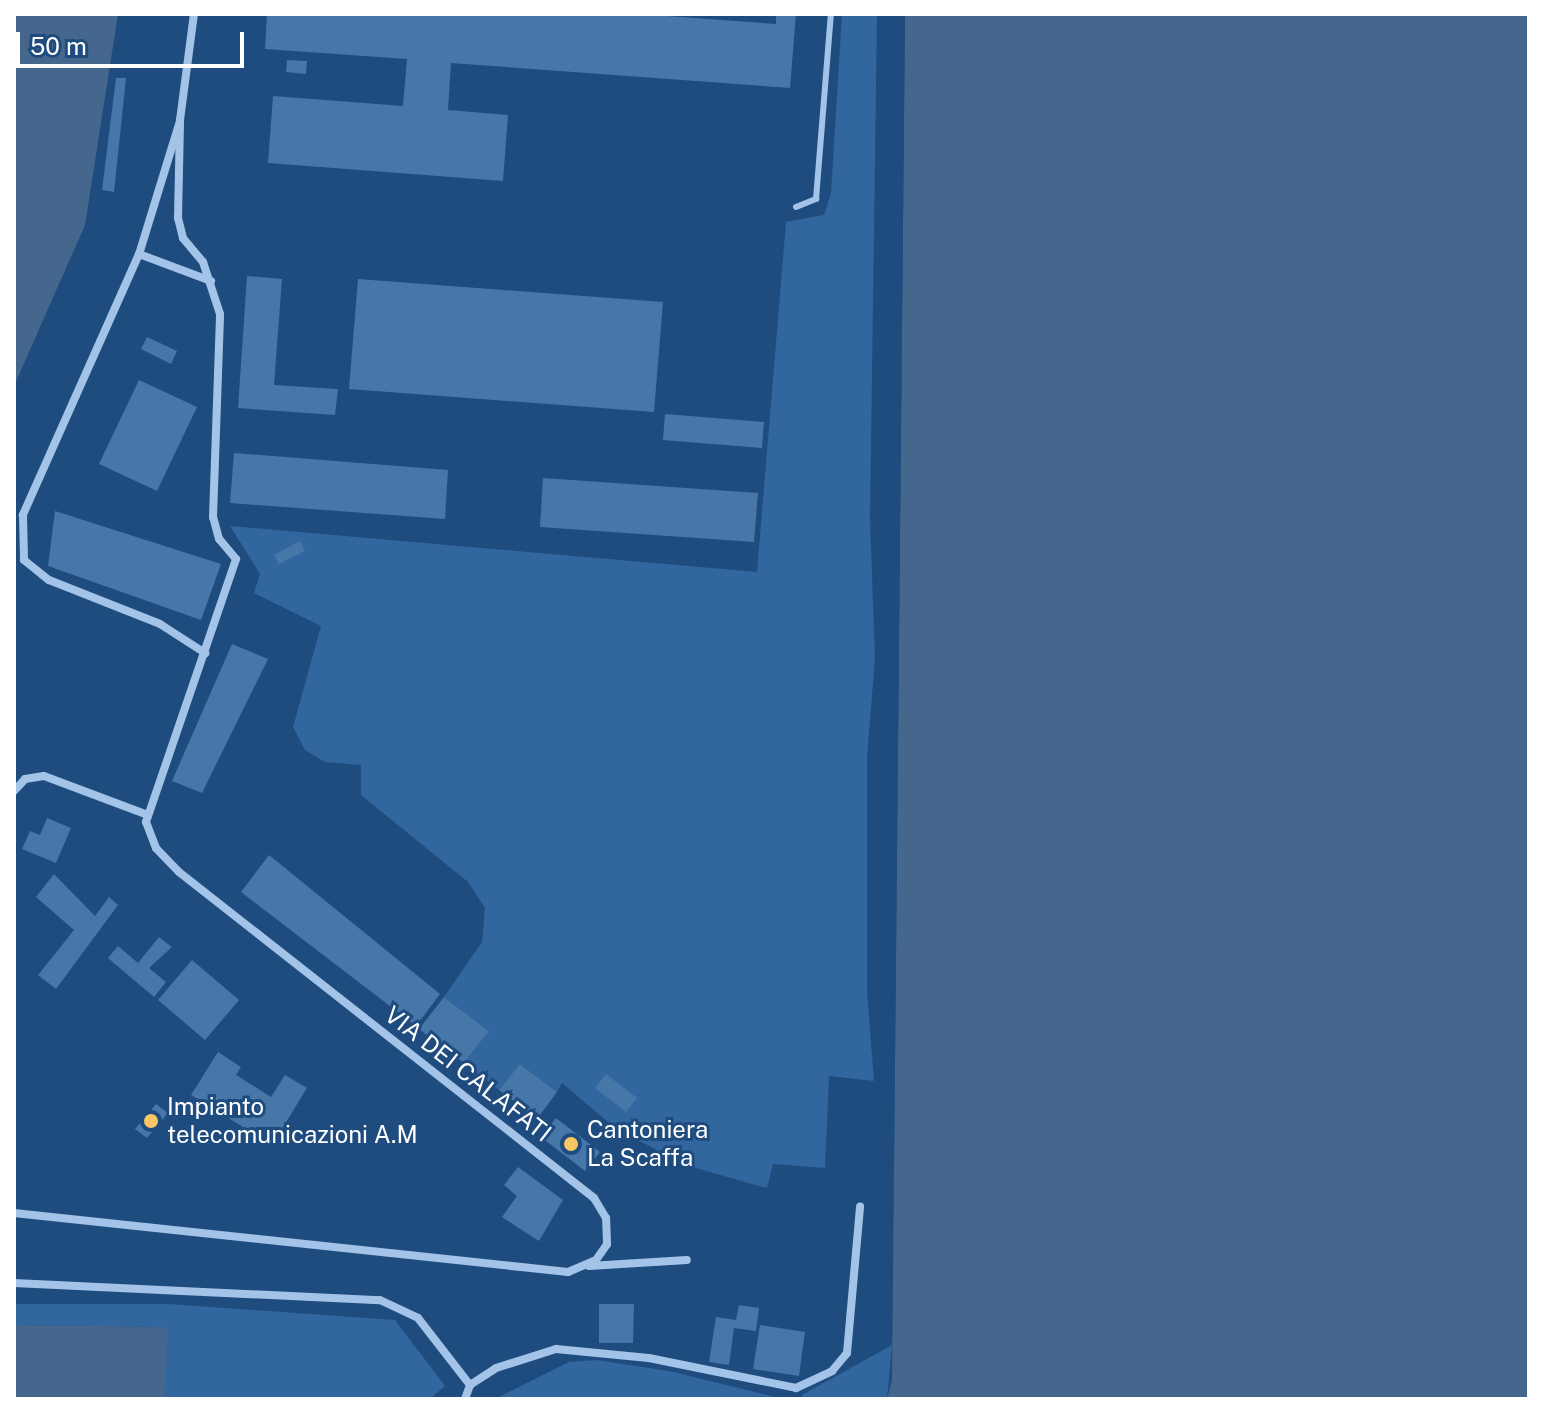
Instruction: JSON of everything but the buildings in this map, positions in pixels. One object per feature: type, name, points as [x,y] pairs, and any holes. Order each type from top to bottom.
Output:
[{"type":"street","points":[[14,791],[25,779],[44,776],[148,815],[236,559],[219,539],[213,517],[220,314],[212,281],[183,238],[178,218],[180,120],[194,14]]},
{"type":"street","points":[[180,120],[139,254],[23,515],[24,560],[49,580],[160,624],[205,653]]},
{"type":"street","points":[[139,254],[212,281]]},
{"type":"street","name":"VIA DEI CALAFATI","points":[[148,815],[156,848],[179,872],[594,1198],[606,1218],[607,1244],[584,1267]]},
{"type":"street","points":[[465,1399],[470,1385],[496,1368],[556,1349],[649,1358],[796,1388],[832,1371],[847,1353],[860,1207]]},
{"type":"street","points":[[14,1213],[568,1272],[584,1267],[687,1260]]},
{"type":"street","points":[[14,1283],[380,1300],[418,1318],[470,1385]]},
{"type":"lane","points":[[796,207],[816,199],[831,14]]},
{"type":"shaded area","points":[[14,14],[118,14],[85,225],[14,386]]},
{"type":"shaded area","points":[[842,14],[877,14],[870,519],[875,659],[867,756],[867,991],[874,1081],[829,1076],[825,1168],[773,1164],[767,1188],[685,1165],[615,1128],[562,1083],[557,1092],[520,1064],[499,1090],[464,1063],[489,1031],[444,997],[482,942],[485,908],[468,882],[361,795],[361,765],[325,762],[305,750],[293,727],[321,626],[254,593],[260,574],[230,526],[757,572],[786,222],[824,215],[831,193]]},
{"type":"shaded area","points":[[905,14],[1529,14],[1529,1399],[887,1399],[892,1381]]},
{"type":"shaded area","points":[[14,1304],[169,1304],[395,1320],[445,1386],[430,1399],[165,1399],[167,1327],[14,1325]]},
{"type":"shaded area","points":[[14,1325],[168,1327],[165,1399],[14,1399]]},
{"type":"shaded area","points":[[892,1345],[887,1399],[802,1399],[802,1395]]},
{"type":"shaded area","points":[[596,1360],[669,1371],[783,1399],[495,1399],[569,1362]]},
{"type":"pier","points":[[901,14],[905,14],[894,1162],[890,1159]]},
{"type":"place","name":"Impianto telecomunicazioni A.M","points":[[151,1121]]},
{"type":"place","name":"Cantoniera La Scaffa","points":[[571,1144]]}]
